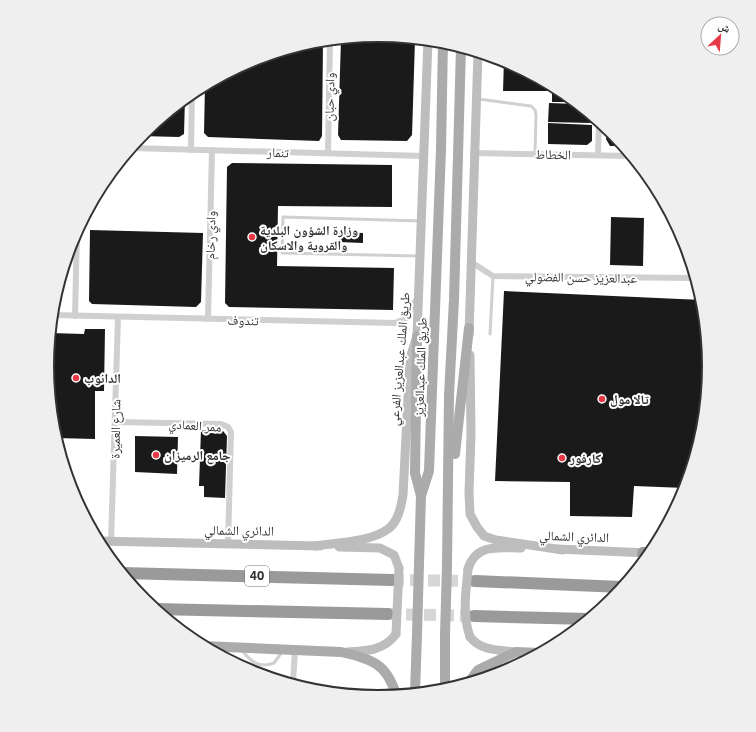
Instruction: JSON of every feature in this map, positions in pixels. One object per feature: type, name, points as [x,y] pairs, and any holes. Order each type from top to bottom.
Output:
[{"type":"highway","name":"40","points":[[129,573],[392,580]]},
{"type":"highway","points":[[475,581],[615,587]]},
{"type":"highway","points":[[163,609],[388,614]]},
{"type":"highway","points":[[474,616],[581,619]]},
{"type":"main road","name":"طريق الملك عبدالعزيز","points":[[415,687],[421,496],[429,471],[443,48]]},
{"type":"main road","points":[[445,683],[451,365],[461,53]]},
{"type":"main road","points":[[449,501],[469,328]]},
{"type":"main road","points":[[417,336],[415,473],[421,496]]},
{"type":"main road","points":[[215,646],[341,652],[375,662],[390,678],[394,689]]},
{"type":"main road","points":[[474,675],[478,670],[516,652],[529,653]]},
{"type":"street","name":"وادي حبان","points":[[328,153],[330,46]]},
{"type":"street","name":"طريق الملك عبدالعزيز الفرعي","points":[[315,546],[378,534],[390,528],[400,511],[403,496],[410,358],[417,336],[428,46]]},
{"type":"street","points":[[478,58],[473,153],[469,328],[471,434],[469,494],[470,514],[484,536],[496,540],[563,550]]},
{"type":"street","points":[[190,150],[192,101]]},
{"type":"street","points":[[598,156],[599,129]]},
{"type":"street","name":"تنمار","points":[[138,148],[424,156]]},
{"type":"street","name":"وادي رخام","points":[[208,319],[212,150]]},
{"type":"street","name":"الخطاط","points":[[473,153],[625,156]]},
{"type":"street","points":[[75,316],[77,248]]},
{"type":"street","points":[[471,262],[492,276]]},
{"type":"street","name":"عبدالعزيز حسن الفضولي","points":[[492,276],[690,278]]},
{"type":"street","name":"تندوف","points":[[58,315],[395,323],[404,319],[419,295]]},
{"type":"street","name":"شارع العميرة","points":[[111,542],[118,317]]},
{"type":"street","name":"ممر العمادي","points":[[115,422],[220,424],[230,429],[228,544]]},
{"type":"street","name":"الدائري الشمالي","points":[[106,542],[380,548],[394,555],[398,568],[396,634],[385,645],[370,650],[341,652]]},
{"type":"street","name":"الدائري الشمالي","points":[[516,652],[490,649],[476,644],[470,637],[466,625],[465,607],[468,568],[476,553],[497,548],[642,553]]},
{"type":"street","points":[[293,679],[295,649]]},
{"type":"lane","points":[[477,98],[526,104],[531,106],[535,110],[536,115],[535,154]]},
{"type":"lane","points":[[421,256],[282,253],[282,217],[422,221]]},
{"type":"lane","points":[[490,334],[492,276]]},
{"type":"lane","points":[[240,647],[250,660],[259,665],[274,663],[284,649]]},
{"type":"building","points":[[378,42],[415,45],[412,135],[407,141],[341,140],[338,135],[341,45]]},
{"type":"building","points":[[323,47],[322,136],[319,141],[208,137],[204,133],[205,92],[235,75],[274,59]]},
{"type":"building","points":[[504,68],[521,75],[549,91],[503,91]]},
{"type":"building","points":[[552,93],[565,102],[552,102]]},
{"type":"building","points":[[549,103],[567,104],[591,121],[591,123],[548,122]]},
{"type":"building","points":[[185,106],[184,134],[179,137],[150,136],[164,122]]},
{"type":"building","points":[[548,123],[592,125],[592,141],[587,145],[548,144]]},
{"type":"building","points":[[606,136],[616,146],[610,146],[606,139]]},
{"type":"building","name":"وزارة الشؤون البلدية والقروية والاسكان","points":[[232,163],[392,165],[392,207],[278,206],[277,266],[394,268],[393,310],[229,307],[225,303],[227,167]]},
{"type":"building","points":[[611,217],[644,218],[643,266],[610,265]]},
{"type":"building","points":[[90,230],[203,233],[201,302],[196,307],[92,304],[89,301]]},
{"type":"building","points":[[339,232],[363,233],[363,243],[339,242]]},
{"type":"building","name":"تالا مول","points":[[504,291],[695,300],[701,345],[701,387],[696,429],[685,470],[678,488],[634,486],[632,517],[570,516],[570,482],[495,481]]},
{"type":"building","name":"الدانوب","points":[[85,329],[105,329],[104,391],[95,391],[95,439],[62,438],[55,387],[54,366],[56,333],[84,334]]},
{"type":"building","points":[[201,430],[223,431],[227,436],[225,498],[204,497],[204,486],[199,486]]},
{"type":"building","name":"جامع الرميزان","points":[[135,436],[178,437],[177,474],[135,472]]},
{"type":"tunnel","points":[[392,580],[475,581]]},
{"type":"tunnel","points":[[388,614],[474,616]]},
{"type":"place","name":"وزارة الشؤون البلدية والقروية والاسكان","points":[[252,237]]},
{"type":"place","name":"الدانوب","points":[[76,378]]},
{"type":"place","name":"تالا مول","points":[[602,399]]},
{"type":"place","name":"جامع الرميزان","points":[[156,455]]},
{"type":"place","name":"كارفور","points":[[562,458]]}]
